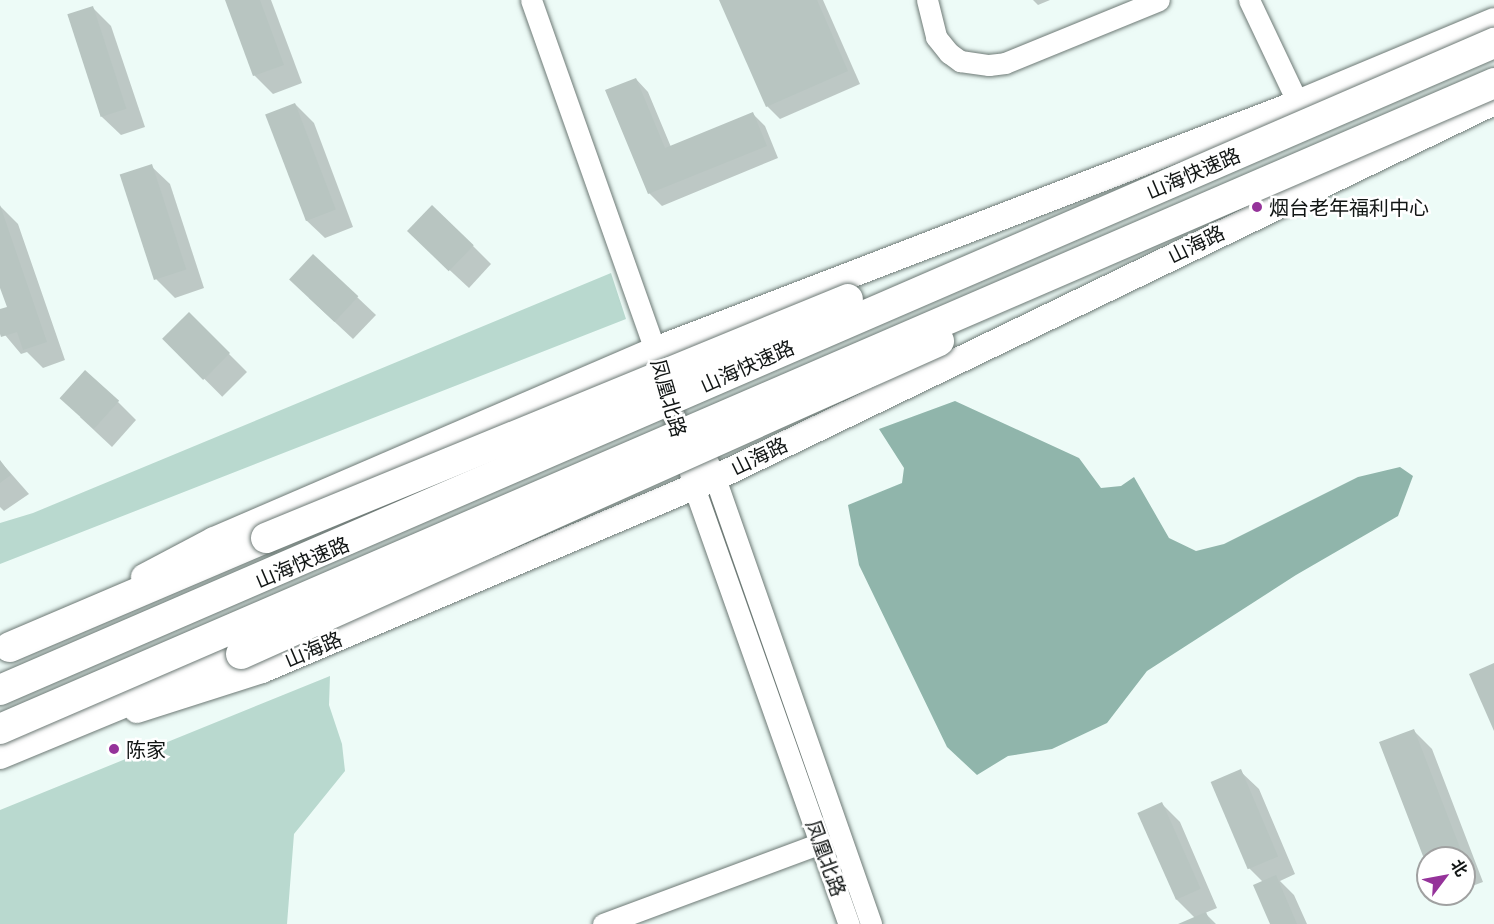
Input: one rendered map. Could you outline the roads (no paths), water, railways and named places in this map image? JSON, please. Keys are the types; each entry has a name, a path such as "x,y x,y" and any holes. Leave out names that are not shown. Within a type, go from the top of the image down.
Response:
{"highway":[{"name":"山海快速路","path":"0,690 1494,43"},
{"name":"山海快速路","path":"0,729 1494,83"},
{"path":"5,650 266,538 1006,234 1330,115"},
{"path":"0,754 241,654 912,356 1102,252"}],"main road":[{"path":"5,650 214,540 655,350 1298,103 1494,21"},
{"name":"山海路","path":"0,754 262,670 705,482 1494,102"}],"street":[{"path":"531,0 565,96"},
{"path":"541,0 565,96"},
{"path":"927,0 936,38 949,53 960,61 989,65 1005,63 1159,0"},
{"path":"1249,0 1298,103"},
{"name":"凤凰北路","path":"565,96 655,350 871,924"},
{"name":"凤凰北路","path":"705,482 820,843 849,924"},
{"path":"603,924 820,843"}],"place":[{"name":"烟台老年福利中心","path":"1257,207"},
{"name":"陈家","path":"114,749"}]}
